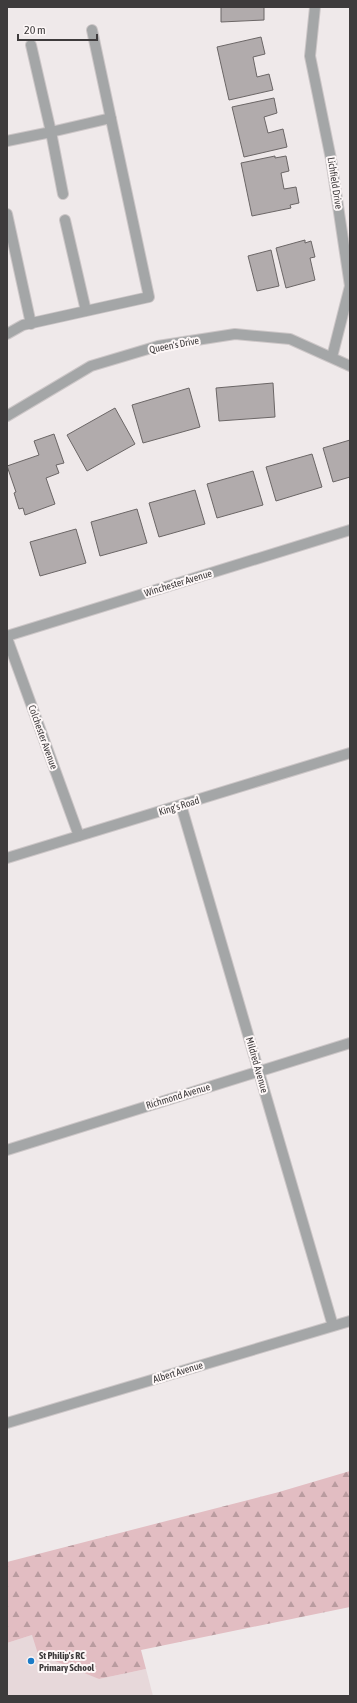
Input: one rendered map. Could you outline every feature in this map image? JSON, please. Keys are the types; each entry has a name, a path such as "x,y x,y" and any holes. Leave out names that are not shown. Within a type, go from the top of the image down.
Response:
{"street":[{"name":"Lichfield Drive","path":"315,7 310,56 331,159 350,286 332,357"},
{"path":"7,334 23,325 149,297 92,30"},
{"path":"31,45 51,132 63,194"},
{"path":"7,141 111,118"},
{"path":"7,214 31,324"},
{"path":"65,220 86,311"},
{"name":"Queen's Drive","path":"7,416 91,366 158,346 236,334 290,338 350,366"},
{"name":"Winchester Avenue","path":"7,637 350,530"},
{"name":"Colchester Avenue","path":"7,637 78,836"},
{"name":"King's Road","path":"7,858 350,753"},
{"name":"Mildred Avenue","path":"181,805 333,1326"},
{"name":"Richmond Avenue","path":"7,1150 350,1043"},
{"name":"Albert Avenue","path":"7,1423 350,1321"}],"shaded area":[{"name":"St Philip's RC Primary School","path":"32,1635 99,1679 146,1669 153,1696 7,1696 7,1643"}],"green space":[{"path":"350,1471 350,1607 141,1650 146,1669 99,1679 38,1654 32,1635 7,1643 7,1562 279,1492"}],"building":[{"path":"221,7 264,7 264,20 221,22"},
{"path":"261,37 265,54 253,57 257,77 269,74 273,90 229,100 217,47"},
{"path":"274,98 277,113 264,117 268,133 283,129 287,147 244,157 232,107"},
{"path":"275,156 275,158 286,156 289,171 281,173 284,189 296,187 299,203 290,205 291,208 252,216 241,163"},
{"path":"305,240 305,243 311,241 315,257 310,258 315,280 286,288 276,248"},
{"path":"271,250 279,286 257,291 248,256"},
{"path":"273,383 275,417 219,421 216,388"},
{"path":"189,388 200,427 143,443 132,405"},
{"path":"115,408 135,444 87,471 67,435"},
{"path":"54,434 64,463 56,465 59,473 46,478 55,504 25,515 23,508 19,509 14,493 16,492 7,466 39,455 34,441"},
{"path":"350,440 350,477 333,482 323,448"},
{"path":"312,454 322,487 276,501 266,467"},
{"path":"253,471 263,505 217,518 207,484"},
{"path":"195,490 205,524 159,537 149,503"},
{"path":"137,509 147,543 100,556 91,522"},
{"path":"76,529 86,563 40,576 30,542"}],"place":[{"name":"St Philip's RC Primary School","path":"31,1661"}]}
